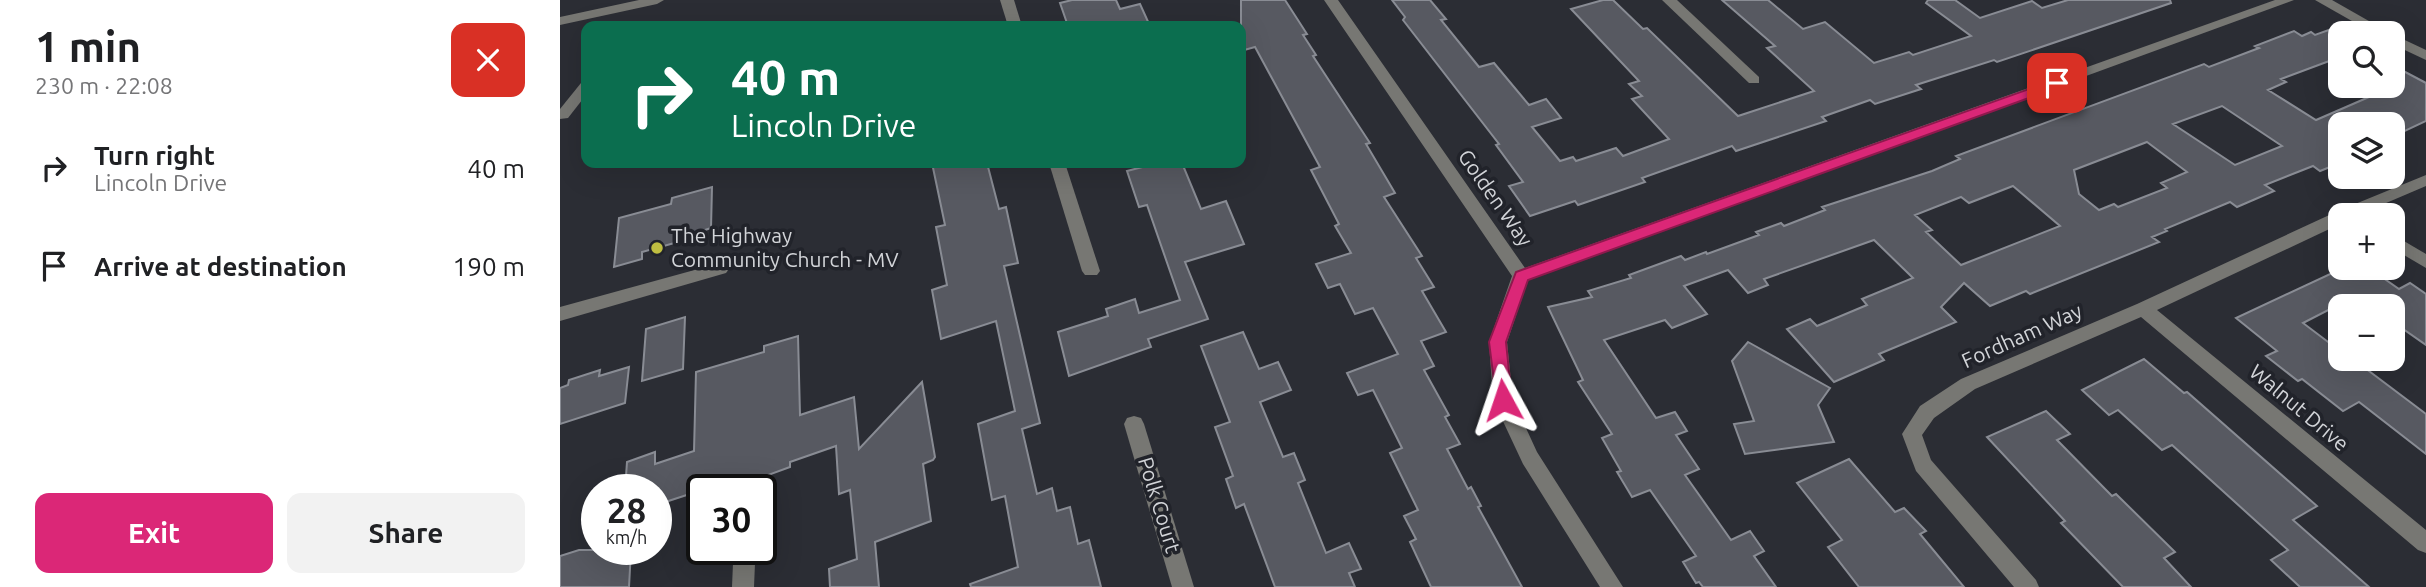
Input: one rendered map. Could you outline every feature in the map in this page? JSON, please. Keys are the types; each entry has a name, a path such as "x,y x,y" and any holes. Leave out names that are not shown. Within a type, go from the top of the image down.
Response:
{"street":[{"path":"560,21 600,19 657,0"},
{"path":"1007,0 1013,21"},
{"name":"Golden Way","path":"1331,0 1521,276 1497,342 1503,400 1530,458 1612,587"},
{"path":"1669,0 1754,80"},
{"path":"1521,276 2287,0"},
{"path":"2322,0 2361,21"},
{"path":"2405,45 2426,56"},
{"path":"564,114 581,92"},
{"path":"1059,168 1091,271"},
{"name":"Fordham Way","path":"2374,203 2426,180"},
{"name":"Fordham Way","path":"2028,587 1923,465 1912,434 1927,412 1968,384 2143,309 2328,224"},
{"path":"2405,248 2426,262"},
{"path":"560,314 720,269"},
{"name":"Walnut Drive","path":"2143,309 2426,543"},
{"name":"Polk Court","path":"1134,424 1184,587"},
{"path":"744,565 744,587"}],"building":[{"path":"1072,0 1116,0 1120,9 1140,4 1148,21 1066,21 1060,3"},
{"path":"1241,0 1285,0 1307,34 1303,35 1316,55 1313,56 1370,143 1366,144 1395,193 1384,197 1422,256 1416,258 1434,287 1422,291 1446,332 1421,341 1434,366 1424,370 1449,415 1445,417 1460,444 1447,449 1468,489 1471,487 1481,506 1478,507 1522,587 1431,587 1410,542 1416,539 1404,516 1418,510 1390,453 1402,448 1373,390 1358,395 1347,373 1398,354 1373,308 1355,314 1340,284 1328,288 1316,264 1351,253 1335,226 1339,224 1311,170 1320,167 1255,47 1246,50 1246,21 1241,21"},
{"path":"1392,0 1430,0 1446,19 1441,20 1479,67 1494,63 1529,105 1546,99 1561,118 1532,127 1560,161 1573,157 1576,161 1616,148 1623,156 1669,139 1632,99 1642,96 1629,84 1639,81 1571,9 1603,0 1613,0 1643,29 1647,28 1738,116 1814,91 1767,48 1775,46 1722,0 1768,0 1803,29 1825,22 1874,63 1909,52 1913,55 1971,36 1926,3 1928,0 1955,0 1980,18 2032,1 2042,8 2068,0 2170,0 2171,3 1997,62 1994,60 1916,85 1921,89 1875,104 1870,100 1822,117 1826,121 1736,151 1732,146 1642,178 1645,182 1578,205 1575,201 1530,216 1509,186 1523,182 1496,145 1499,144 1403,20 1405,17"},
{"path":"2328,30 2328,61 2281,79 2286,82 2268,90 2316,120 2328,115 2328,168 2320,171 2313,166 2265,185 2274,191 2237,207 2230,202 2165,229 2167,231 2152,237 2159,242 2030,294 2026,291 1990,306 1964,283 1941,307 1956,322 1879,354 1884,360 1834,382 1787,329 1810,319 1817,326 1867,305 1862,299 1913,278 1874,240 1764,279 1768,285 1748,293 1728,270 1684,286 1707,314 1672,328 1665,320 1604,340 1656,418 1675,412 1687,431 1676,435 1699,469 1685,475 1731,540 1750,531 1764,551 1754,556 1776,587 1703,587 1699,582 1696,583 1683,562 1696,556 1650,490 1632,497 1617,472 1621,471 1602,438 1612,434 1578,382 1583,380 1548,307 1592,297 1588,291 1631,278 1629,275 1681,256 1685,260 1706,252 1707,254 1759,235 1756,232 1781,223 1784,226 1825,210 1822,207 1932,171 1960,159 1956,156 2204,64 2209,67 2294,31 2302,36 2311,32 2315,35","holes":["2222,106 2282,146 2235,165 2173,124","2147,142 2187,172 2161,183 2167,188 2118,207 2114,204 2099,210 2079,194 2074,170","2013,186 2060,226 1961,265 1926,232 1932,230 1915,215 1961,197 1969,203"]},
{"path":"2405,72 2426,83 2426,121 2405,131 2405,112 2334,112 2367,98 2405,98"},
{"path":"933,168 988,168 999,209 1006,207 1018,263 1004,266 1040,423 1022,429 1037,494 1052,488 1057,511 1070,507 1078,544 1089,540 1101,587 971,587 970,584 1018,567 1005,496 992,500 978,424 1015,411 996,321 941,339 932,290 947,285 936,227 945,225"},
{"path":"1139,168 1184,168 1201,209 1226,201 1244,244 1185,262 1208,319 1148,339 1151,347 1069,376 1058,332 1108,316 1106,309 1135,299 1139,313 1180,300 1147,205 1139,207 1127,171"},
{"path":"712,187 711,228 696,233 696,237 642,252 642,259 614,267 619,218 671,204 672,198"},
{"path":"2328,275 2328,280 2386,280 2399,289 2410,283 2426,294 2426,345 2405,330 2405,294 2328,294 2328,310 2303,323 2328,342 2328,371 2369,371 2426,414 2426,454 2359,402 2343,411 2302,379 2298,381 2266,356 2277,351 2236,318"},
{"path":"685,317 683,369 642,381 646,329"},
{"path":"1243,332 1259,369 1278,362 1291,390 1260,402 1283,457 1294,453 1305,480 1298,483 1326,553 1349,543 1361,569 1349,573 1355,587 1275,587 1244,504 1236,508 1226,479 1233,476 1215,427 1230,422 1201,346"},
{"path":"798,336 800,415 854,397 859,449 922,382 935,457 923,464 931,521 875,542 879,587 830,587 829,569 857,559 850,490 839,494 836,446 790,462 790,467 771,474 686,474 686,495 672,500 672,474 626,474 627,462 655,452 655,464 694,451 696,372 764,352 764,346"},
{"path":"1748,342 1830,388 1818,405 1834,442 1745,454 1734,424 1754,421 1732,361"},
{"path":"2144,359 2184,393 2187,392 2317,506 2293,520 2369,587 2300,587 2271,560 2288,550 2172,445 2162,450 2118,410 2109,415 2082,390"},
{"path":"629,367 625,403 560,424 560,388 568,385 569,380 600,370 599,376"},
{"path":"2046,411 2070,434 2057,440 2112,496 2116,494 2175,552 2164,558 2191,587 2123,587 2061,523 2065,521 1987,437"},
{"path":"1849,459 1895,512 1904,508 1926,531 1920,534 1964,587 1859,587 1828,547 1842,540 1797,483"},
{"path":"581,550 581,565 630,565 629,587 560,587 560,556"}],"place":[{"name":"The Highway Community Church - MV","path":"657,248"}],"route":[{"path":"1503,400 1497,342 1521,276 2057,83"}]}
